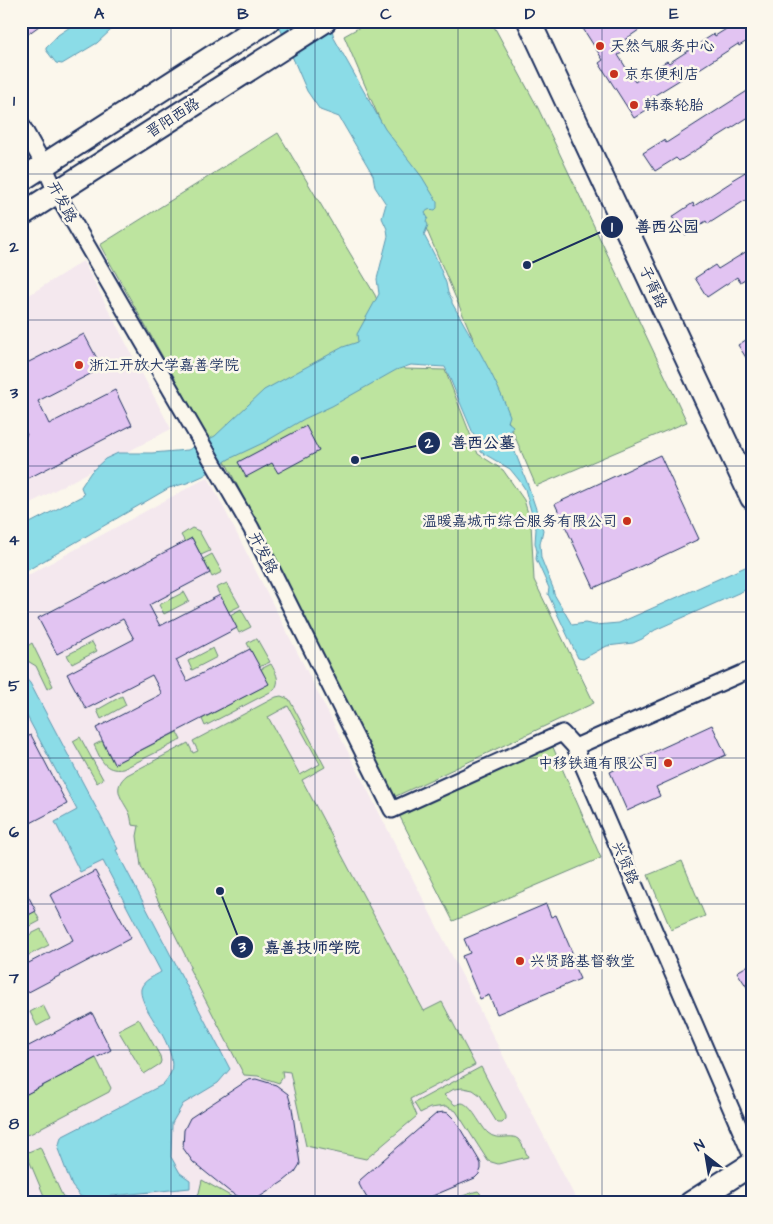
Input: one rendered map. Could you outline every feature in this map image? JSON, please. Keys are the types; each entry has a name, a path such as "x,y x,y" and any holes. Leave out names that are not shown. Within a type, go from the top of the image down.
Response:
{"main road":[{"name":"晋阳西路","path":"21,214 326,21"},
{"name":"子胥路","path":"529,21 752,498"},
{"name":"晋阳西路","path":"21,180 266,22"},
{"path":"690,1203 752,1164"}],"street":[{"name":"开发路","path":"21,124 44,165 56,192 251,528 392,810 562,733 575,747"},
{"path":"575,747 752,669"},
{"name":"兴贤路","path":"575,747 752,1157"}],"shaded area":[{"name":"浙江开放大学嘉善学院","path":"83,261 171,429 21,508 21,300"},
{"path":"208,477 578,1203 21,1203 21,579"}],"green space":[{"path":"371,21 491,21 538,108 687,422 536,486 344,36"},
{"path":"278,133 375,295 405,369 445,370 478,454 503,470 524,500 531,523 534,580 594,703 394,797 227,465 206,434 100,245"},
{"path":"192,528 199,531 210,551 201,555 192,538 185,542 181,535"},
{"path":"212,554 222,572 212,577 203,559"},
{"path":"227,583 240,606 228,612 216,588"},
{"path":"184,592 189,601 164,614 159,605"},
{"path":"241,609 251,627 239,633 230,615"},
{"path":"257,639 270,662 259,667 247,643"},
{"path":"92,642 97,651 72,664 67,655"},
{"path":"32,643 53,686 47,689 36,666 21,657 23,650"},
{"path":"213,648 217,657 192,670 188,661"},
{"path":"271,664 277,680 274,690 205,726 202,719 268,684 261,669"},
{"path":"122,696 126,705 101,719 97,710"},
{"path":"281,696 289,699 325,767 302,780 424,1011 442,1002 475,1065 410,1099 417,1116 366,1159 306,1146 290,1072 282,1071 283,1077 279,1083 258,1076 244,1075 189,968 191,967 141,866 137,836 139,826 132,825 130,814 119,794 120,784 127,775 188,743 193,753 198,751 193,741","holes":["288,706 320,764 300,775 268,717"]},
{"path":"177,732 181,740 123,769 107,766 101,760 94,745 102,741 114,764"},
{"path":"80,737 103,779 97,783 73,741"},
{"path":"552,745 601,858 453,921 398,813"},
{"path":"682,861 705,916 671,930 648,875"},
{"path":"35,911 40,921 21,931 21,919"},
{"path":"41,929 49,945 21,959 21,939"},
{"path":"43,1005 50,1019 37,1026 30,1012"},
{"path":"139,1019 161,1061 160,1064 144,1074 118,1030"},
{"path":"96,1058 111,1088 109,1092 32,1133 21,1134 21,1097"},
{"path":"481,1067 506,1116 502,1123 496,1121 480,1095 473,1090 454,1089 444,1095 455,1105 462,1103 469,1107 485,1130 492,1136 515,1137 518,1139 528,1157 498,1164 488,1161 456,1111 446,1106 430,1108 420,1113 414,1103"},
{"path":"40,1147 62,1195 69,1203 47,1203 26,1153"},
{"path":"202,1180 234,1198 233,1203 151,1203 195,1198 199,1193"},
{"path":"478,1191 482,1199 478,1203 443,1203 474,1192"}],"water":[{"path":"79,21 123,21 97,43 62,64 56,63 46,48 58,35"},
{"path":"277,21 330,21 334,38 385,129 422,177 437,202 435,210 429,210 425,213 428,218 426,221 428,225 424,235 436,258 452,303 491,372 510,416 508,422 513,426 509,433 515,444 513,447 543,530 540,544 541,558 554,594 572,625 619,623 752,564 752,587 655,630 633,643 607,646 583,659 578,658 548,594 549,588 536,559 536,529 525,489 510,469 481,452 445,367 411,365 396,370 265,442 229,459 203,476 169,488 21,574 21,523 28,524 84,495 81,487 91,472 105,459 118,453 188,450 215,436 264,390 343,347 358,342 357,334 379,294 377,279 388,236 382,218 386,204 375,187 373,175 339,117 320,110 307,91"},
{"path":"21,673 30,683 118,849 116,850 230,1069 218,1083 183,1104 172,1123 171,1157 180,1173 190,1180 190,1188 92,1198 81,1197 72,1186 58,1149 61,1137 162,1085 171,1072 172,1064 169,1048 146,1006 141,992 144,983 161,972 103,861 80,872 55,822 77,810 21,705"}],"building":[{"path":"21,21 46,21 21,39"},
{"path":"590,21 652,21 617,45 622,53 618,55 635,82 667,61 669,63 714,34 715,36 739,21 752,21 752,38 739,46 738,44 647,100 651,107 634,118 599,63 603,60 582,27"},
{"path":"752,88 752,115 679,161 676,158 655,171 643,153 664,140 666,143"},
{"path":"752,168 752,196 708,224 706,221 685,235 672,217 693,203 694,206"},
{"path":"752,248 752,275 740,282 737,277 707,297 695,278 715,265 718,269"},
{"path":"84,334 102,368 38,401 49,424 115,390 132,425 21,482 21,438 27,435 21,423 21,366"},
{"path":"752,336 752,367 738,345"},
{"path":"306,426 319,451 278,473 272,463 246,477 238,462"},
{"name":"温暖嘉城市综合服务有限公司","path":"660,455 699,539 594,588 555,504"},
{"path":"192,538 210,573 149,605 160,626 220,595 237,628 176,660 187,681 250,649 269,684 114,764 96,728 162,694 152,675 86,709 67,674 134,639 123,619 57,654 38,618"},
{"name":"中移铁通有限公司","path":"712,725 726,755 656,787 660,796 627,811 610,772"},
{"path":"31,735 67,804 21,828 21,740"},
{"path":"95,871 131,938 21,996 21,967 73,940 50,895"},
{"path":"21,882 36,911 21,919"},
{"name":"兴贤路基督教堂","path":"546,904 551,917 556,915 578,966 575,968 580,979 497,1014 489,995 480,999 462,956 470,953 464,939"},
{"path":"752,963 752,995 737,972"},
{"path":"92,1013 111,1050 21,1097 21,1050"},
{"path":"256,1079 276,1085 288,1094 292,1108 300,1164 295,1172 284,1181 258,1198 245,1200 230,1192 193,1162 183,1148 184,1130 190,1118 248,1080"},
{"path":"437,1113 448,1113 455,1120 479,1160 481,1169 479,1174 475,1178 416,1203 370,1203 359,1184 360,1180"}],"place":[{"name":"天然气服务中心","path":"600,46"},
{"name":"京东便利店","path":"614,74"},
{"name":"韩泰轮胎","path":"634,105"},
{"name":"善西公园","path":"527,265"},
{"name":"浙江开放大学嘉善学院","path":"79,365"},
{"name":"善西公墓","path":"355,460"},
{"name":"温暖嘉城市综合服务有限公司","path":"627,521"},
{"name":"中移铁通有限公司","path":"668,763"},
{"name":"嘉善技师学院","path":"220,891"},
{"name":"兴贤路基督教堂","path":"520,961"}]}
